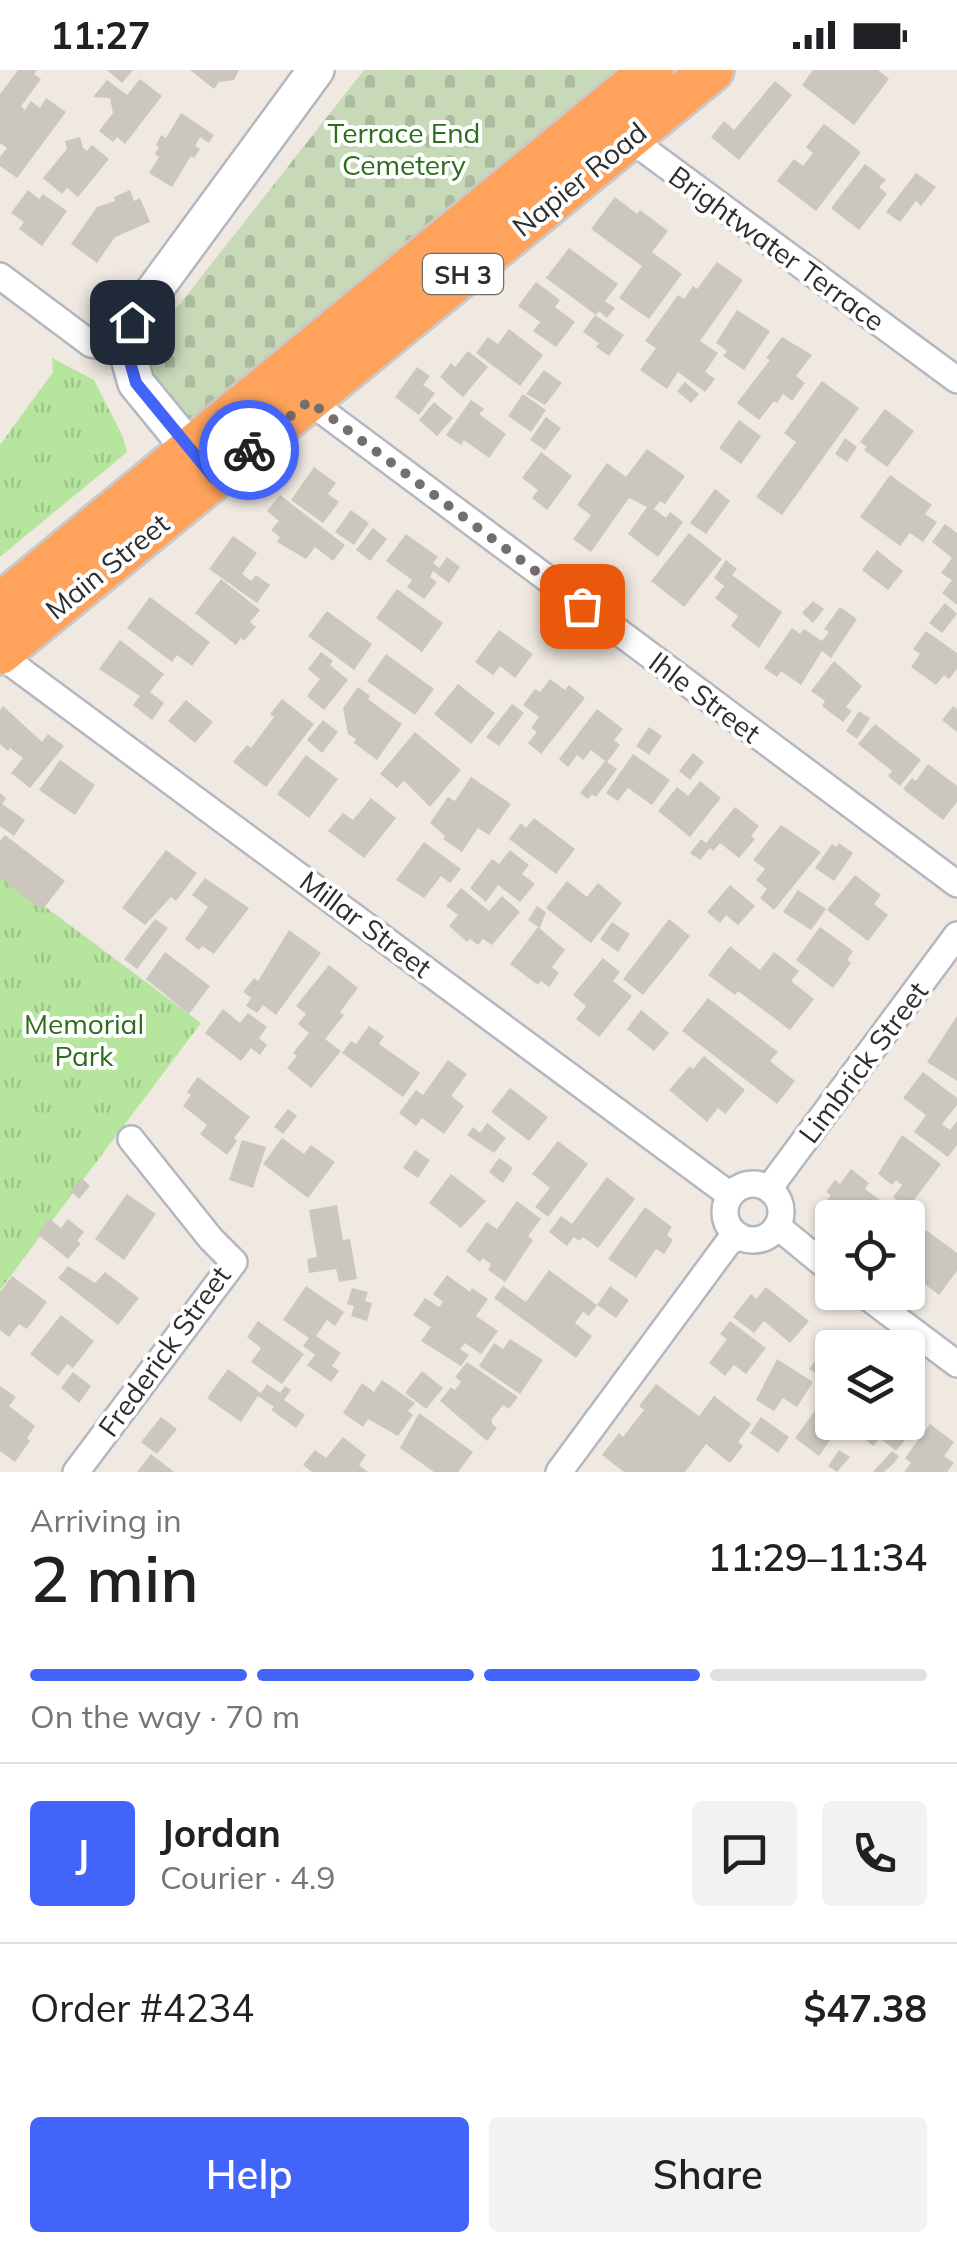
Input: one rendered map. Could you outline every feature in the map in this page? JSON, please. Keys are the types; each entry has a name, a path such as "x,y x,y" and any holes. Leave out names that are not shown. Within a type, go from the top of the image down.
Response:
{"highway":[{"name":"Napier Road","path":"202,464 309,401 615,124 652,70"},
{"name":"Napier Road","path":"202,464 615,124 712,70"},
{"name":"Main Street","path":"0,605 202,464"},
{"name":"Main Street","path":"0,654 202,464"}],"main road":[{"path":"202,464 136,383 127,351 132,322 316,70"}],"street":[{"name":"Brightwater Terrace","path":"615,124 957,380"},
{"path":"0,276 91,344 127,351"},
{"name":"Ihle Street","path":"309,401 957,884"},
{"name":"Millar Street","path":"0,654 730,1196"},
{"name":"Limbrick Street","path":"772,1190 776,1179 957,935"},
{"name":"Frederick Street","path":"76,1472 234,1262 131,1139"},
{"path":"754,1184 772,1190 780,1207 772,1233 756,1240 739,1236 727,1222 726,1204 730,1196 736,1189 754,1184"},
{"path":"777,1226 815,1257"},
{"path":"559,1472 728,1243 739,1236"},
{"path":"886,1310 957,1364"}],"green space":[{"name":"Terrace End Cemetery","path":"364,70 618,70 188,431 142,352"},
{"path":"52,358 94,380 127,452 0,557 0,445 53,372"},
{"name":"Memorial Park","path":"0,873 201,1023 0,1290"}],"building":[{"path":"18,70 37,70 34,74 41,79 21,106 25,110 31,101 40,108 46,98 66,112 17,178 0,166 0,157 7,148 0,143 0,94"},
{"path":"107,70 133,70 122,83"},
{"path":"190,70 239,70 234,80 219,82 214,89"},
{"path":"813,70 878,70 889,79 854,125 802,85"},
{"path":"140,79 162,96 125,144 117,137 113,142 99,131 113,113 110,98 93,97 107,80 127,95"},
{"path":"775,81 792,95 739,160 711,137 724,121 734,130"},
{"path":"181,113 214,135 209,143 200,137 195,146 200,149 194,158 191,156 172,187 149,173 159,157 155,154 161,135 166,138"},
{"path":"824,124 861,152 816,211 777,181 794,159 803,166 813,153 806,147"},
{"path":"80,137 83,148 87,151 92,145 109,159 78,197 67,188 62,194 43,178 67,149 65,141"},
{"path":"865,164 886,180 879,187 887,194 859,230 831,208"},
{"path":"916,173 936,187 921,206 916,201 900,222 886,212"},
{"path":"28,190 39,199 43,194 67,211 42,246 19,229 24,222 11,213"},
{"path":"130,190 134,201 140,198 150,222 115,237 97,263 71,244 97,207"},
{"path":"615,197 668,231 652,252 682,274 649,319 619,298 642,266 591,229"},
{"path":"569,248 618,284 605,301 615,308 607,318 599,311 596,315 546,278"},
{"path":"717,262 743,280 700,341 718,353 705,372 715,379 705,392 678,372 667,389 640,370 656,348 645,341 678,295 684,299 693,286 697,289"},
{"path":"536,282 560,300 555,307 575,322 556,347 533,331 540,322 518,306"},
{"path":"737,310 770,331 744,370 723,356 727,351 716,343"},
{"path":"595,315 624,335 609,356 583,332"},
{"path":"509,329 543,355 520,386 476,353 488,337 498,344"},
{"path":"782,337 812,355 796,376 805,383 792,401 783,394 759,420 737,403 770,360 766,358"},
{"path":"468,351 488,367 463,397 440,377"},
{"path":"417,367 430,376 423,385 435,393 419,415 395,397"},
{"path":"544,370 562,383 545,405 526,394"},
{"path":"822,381 859,408 782,515 756,497 796,442 784,433"},
{"path":"685,382 699,394 691,403 677,391"},
{"path":"523,394 546,410 531,432 508,416"},
{"path":"471,400 484,409 479,414 506,434 489,458 464,440 461,445 446,435"},
{"path":"434,402 453,418 437,436 419,420"},
{"path":"885,409 914,431 887,467 864,450 867,447 860,442"},
{"path":"546,417 561,428 545,450 530,440"},
{"path":"739,420 761,436 741,464 719,448"},
{"path":"845,438 857,447 847,462 835,454"},
{"path":"647,449 685,476 665,504 660,501 654,509 666,518 670,512 683,522 658,557 628,534 647,507 629,498 591,552 573,539 591,515 577,505 607,463 626,477"},
{"path":"541,452 572,476 547,510 532,498 538,490 522,478"},
{"path":"314,467 336,483 328,494 339,502 323,523 291,500"},
{"path":"890,475 932,505 925,514 937,522 923,542 910,533 900,546 860,517"},
{"path":"715,489 730,501 706,534 690,523"},
{"path":"280,495 345,545 333,561 315,547 306,559 277,542 280,537 271,530 279,521 267,511"},
{"path":"351,510 369,523 354,545 335,532"},
{"path":"945,524 957,533 957,605 942,593 952,580 941,573 952,558 932,542"},
{"path":"373,528 387,539 370,561 356,550"},
{"path":"689,533 722,559 684,607 651,581"},
{"path":"406,534 438,557 433,563 439,568 447,557 460,567 449,583 433,571 430,577 437,582 424,599 407,587 412,580 386,561"},
{"path":"233,536 257,553 242,574 251,581 256,575 270,585 257,603 209,569"},
{"path":"877,550 903,571 888,590 862,570"},
{"path":"726,560 737,569 732,575 782,612 759,648 731,626 738,616 715,598 724,586 714,578"},
{"path":"221,579 260,610 250,622 256,627 236,645 195,613"},
{"path":"397,589 443,623 422,652 376,618"},
{"path":"150,597 210,642 192,666 177,655 172,662 127,628"},
{"path":"813,601 824,609 813,623 802,613"},
{"path":"945,603 957,614 942,633 929,623"},
{"path":"840,607 857,619 831,658 822,651 801,685 781,671 777,677 764,668 792,628 800,634 804,629 822,641 829,632 824,629"},
{"path":"327,611 372,644 354,670 308,636"},
{"path":"499,630 533,654 515,678 500,666 493,675 475,662"},
{"path":"926,631 957,653 957,669 949,679 944,675 936,685 911,667 920,654 913,649"},
{"path":"120,640 164,674 150,692 164,703 152,720 133,705 140,696 99,669"},
{"path":"321,652 348,680 324,710 307,696 320,679 308,669"},
{"path":"386,654 434,689 415,715 367,681"},
{"path":"834,661 862,686 846,707 852,711 843,722 822,706 825,701 811,691"},
{"path":"550,679 565,690 569,685 585,698 541,754 528,743 537,732 531,728 539,717 523,705 535,689 540,692"},
{"path":"458,684 495,713 471,744 434,714"},
{"path":"358,687 402,724 377,760 348,734 343,708"},
{"path":"282,699 314,724 266,787 233,762 247,745 251,748"},
{"path":"186,700 213,722 195,743 168,721"},
{"path":"512,704 524,713 499,746 486,737"},
{"path":"3,706 42,742 48,734 64,746 30,788 11,773 23,758 0,744"},
{"path":"953,706 957,709 957,732 942,720"},
{"path":"597,709 623,729 614,740 620,745 607,762 617,769 596,797 592,794 588,799 580,793 605,761 591,750 583,760 577,755 568,767 559,759"},
{"path":"859,711 870,718 857,739 846,731"},
{"path":"323,720 338,732 322,753 307,740"},
{"path":"875,724 921,760 900,786 888,776 892,771 858,744"},
{"path":"649,727 662,736 649,755 636,746"},
{"path":"415,732 461,770 430,807 404,781 397,788 380,774"},
{"path":"693,753 704,762 690,780 679,771"},
{"path":"633,754 670,780 652,805 628,788 618,801 606,793"},
{"path":"306,755 338,779 309,818 277,794"},
{"path":"60,760 95,785 75,815 39,790"},
{"path":"928,764 957,786 957,802 943,820 903,789 912,778 916,781"},
{"path":"471,777 511,804 489,835 478,828 462,852 443,839 445,836 430,823 448,797 455,801"},
{"path":"700,781 721,798 690,837 658,811 677,787 688,796"},
{"path":"0,793 6,798 2,804 25,820 14,836 0,826"},
{"path":"371,798 396,818 364,858 328,831 343,813 353,820"},
{"path":"735,807 759,826 751,836 755,839 739,858 720,843 700,860 690,853 701,839 706,843"},
{"path":"534,818 575,849 556,874 509,839 521,823 526,828"},
{"path":"781,825 821,852 774,910 760,898 767,889 756,880 765,869 753,860"},
{"path":"5,835 65,881 42,910 0,878 0,841"},
{"path":"424,842 461,869 450,883 441,876 424,898 396,880"},
{"path":"839,843 853,853 834,881 815,868 832,844 836,847"},
{"path":"166,850 197,873 176,901 171,897 145,925 122,908"},
{"path":"510,850 529,865 522,874 535,884 520,902 498,885 486,902 470,888 492,859 499,864"},
{"path":"855,875 881,895 874,904 888,915 868,941 827,910"},
{"path":"205,878 249,908 214,954 202,946 199,950 185,939 208,907 192,895"},
{"path":"567,881 587,897 598,883 622,903 591,943 546,908"},
{"path":"730,885 755,906 738,925 726,915 720,923 707,912"},
{"path":"461,888 489,911 502,896 520,912 492,945 483,939 478,945 470,939 467,942 449,926 458,915 446,906"},
{"path":"798,890 826,909 811,930 783,912"},
{"path":"537,906 546,912 540,928 528,920"},
{"path":"155,919 168,928 137,969 124,959"},
{"path":"669,919 690,936 643,995 623,979"},
{"path":"612,922 630,934 618,952 600,939"},
{"path":"538,927 565,950 552,967 559,973 549,987 541,981 538,985 510,964"},
{"path":"820,927 853,951 847,960 851,963 833,988 796,960"},
{"path":"289,930 321,953 276,1015 263,1005 257,1013 246,1006 251,998 243,992 254,978 258,981"},
{"path":"730,946 760,970 774,952 799,971 791,981 814,999 790,1030 738,991 735,995 708,975"},
{"path":"165,952 210,986 189,1014 146,979"},
{"path":"603,958 620,972 613,981 632,996 599,1037 576,1019 586,1006 573,995"},
{"path":"329,965 358,988 325,1039 341,1051 311,1088 287,1068 309,1033 298,1024 306,1014 296,1006"},
{"path":"708,998 778,1052 770,1061 795,1081 777,1104 682,1031"},
{"path":"223,1009 240,1023 248,1013 267,1027 259,1038 267,1045 260,1055 251,1048 241,1061 205,1033"},
{"path":"641,1010 669,1033 654,1051 627,1029"},
{"path":"957,1016 957,1081 927,1062"},
{"path":"369,1026 384,1036 379,1044 420,1073 403,1097 342,1053 351,1041 356,1044"},
{"path":"704,1056 745,1090 725,1114 718,1108 707,1122 669,1090"},
{"path":"448,1060 467,1074 451,1096 464,1106 444,1134 422,1118 416,1126 399,1113 416,1090 423,1095"},
{"path":"923,1072 957,1098 957,1105 942,1124 950,1130 957,1121 957,1145 948,1157 914,1132 926,1115 903,1098"},
{"path":"198,1077 250,1117 227,1155 200,1134 207,1125 183,1106"},
{"path":"510,1088 548,1117 529,1141 491,1112"},
{"path":"288,1109 297,1116 283,1134 274,1127"},
{"path":"487,1123 506,1138 494,1153 467,1135 473,1127 480,1133"},
{"path":"902,1135 941,1164 914,1200 895,1200 893,1197 902,1185 896,1180 892,1185 878,1174"},
{"path":"282,1138 304,1154 311,1145 335,1162 308,1198 263,1164"},
{"path":"242,1140 266,1147 253,1188 229,1180"},
{"path":"558,1141 588,1164 548,1217 535,1207 550,1188 532,1174"},
{"path":"415,1150 430,1160 418,1178 403,1168"},
{"path":"499,1158 513,1168 503,1183 489,1172"},
{"path":"851,1169 869,1183 865,1189 880,1200 827,1200 831,1195 826,1192 835,1180 840,1184"},
{"path":"451,1174 486,1201 461,1228 429,1203"},
{"path":"607,1177 635,1199 598,1248 583,1237 579,1241 574,1237 567,1246 549,1232 561,1216 572,1224"},
{"path":"81,1178 90,1186 79,1199 70,1191"},
{"path":"127,1194 156,1214 124,1260 95,1239"},
{"path":"517,1201 541,1219 528,1236 533,1240 505,1282 488,1270 491,1264 483,1258 480,1262 466,1251 487,1222 497,1229"},
{"path":"337,1205 343,1240 350,1239 357,1279 339,1282 336,1269 309,1273 307,1259 317,1257 309,1210"},
{"path":"645,1207 672,1227 667,1235 673,1240 664,1254 656,1249 636,1278 608,1259"},
{"path":"49,1219 61,1228 68,1219 84,1232 77,1241 81,1243 68,1259 37,1234"},
{"path":"925,1231 957,1253 957,1271 939,1295 925,1284"},
{"path":"68,1266 95,1283 105,1272 139,1298 118,1325 58,1278"},
{"path":"549,1270 597,1305 589,1316 583,1312 575,1323 592,1336 576,1358 494,1298 503,1286 526,1302"},
{"path":"447,1275 470,1292 472,1288 488,1299 476,1316 498,1331 481,1354 465,1343 460,1349 469,1355 461,1366 421,1341 431,1327 413,1315 425,1298 439,1307 443,1302 433,1294"},
{"path":"12,1276 47,1302 27,1329 19,1324 9,1337 0,1330 0,1292"},
{"path":"306,1286 344,1312 335,1326 327,1320 316,1336 341,1353 332,1366 339,1371 331,1382 307,1365 315,1355 303,1346 309,1338 283,1320"},
{"path":"610,1286 629,1300 616,1318 597,1305"},
{"path":"766,1287 809,1321 790,1343 764,1321 754,1333 733,1317 751,1294 756,1299"},
{"path":"352,1288 368,1292 365,1301 372,1303 367,1321 351,1316 354,1306 347,1304"},
{"path":"61,1315 94,1341 73,1368 67,1364 58,1376 30,1354"},
{"path":"258,1321 304,1354 282,1384 251,1362 261,1348 247,1337"},
{"path":"730,1321 766,1348 746,1374 734,1365 725,1376 709,1363 727,1339 720,1334"},
{"path":"510,1339 543,1360 520,1394 479,1366 494,1343 503,1349"},
{"path":"777,1359 813,1382 797,1407 783,1398 774,1411 756,1400"},
{"path":"467,1362 518,1397 509,1409 503,1405 492,1419 497,1428 487,1441 440,1401 451,1387 455,1390 461,1382 455,1377"},
{"path":"228,1369 261,1393 267,1384 280,1393 285,1386 291,1390 284,1400 305,1415 296,1428 258,1396 241,1422 207,1398"},
{"path":"422,1371 443,1388 426,1409 405,1393"},
{"path":"73,1372 91,1386 79,1403 61,1388"},
{"path":"382,1380 415,1403 408,1411 413,1415 398,1436 368,1419 363,1427 343,1413 362,1383 374,1392"},
{"path":"656,1384 699,1416 714,1396 751,1424 738,1442 743,1446 730,1463 706,1444 685,1472 624,1472 602,1455 619,1433 623,1437 644,1410 639,1406"},
{"path":"0,1386 16,1397 9,1406 35,1426 15,1462 0,1451"},
{"path":"815,1411 815,1440 830,1440 819,1456 795,1438"},
{"path":"419,1413 473,1452 458,1472 434,1472 400,1448"},
{"path":"161,1417 177,1429 157,1454 141,1442"},
{"path":"761,1417 789,1437 778,1453 750,1433"},
{"path":"930,1424 954,1442 944,1456 954,1463 947,1472 904,1472 911,1463 905,1458 918,1440 925,1440"},
{"path":"343,1437 366,1455 359,1465 368,1472 312,1472 303,1465 315,1450 326,1458"},
{"path":"882,1440 905,1440 896,1451"},
{"path":"839,1450 850,1457 837,1472 828,1466"},
{"path":"892,1451 899,1456 894,1463 884,1472 873,1472"},
{"path":"151,1454 174,1472 137,1472"}],"way so far":[{"path":"249,450 309,401 582,606"}],"route":[{"path":"132,322 127,351 136,383 214,478 249,450"}]}
